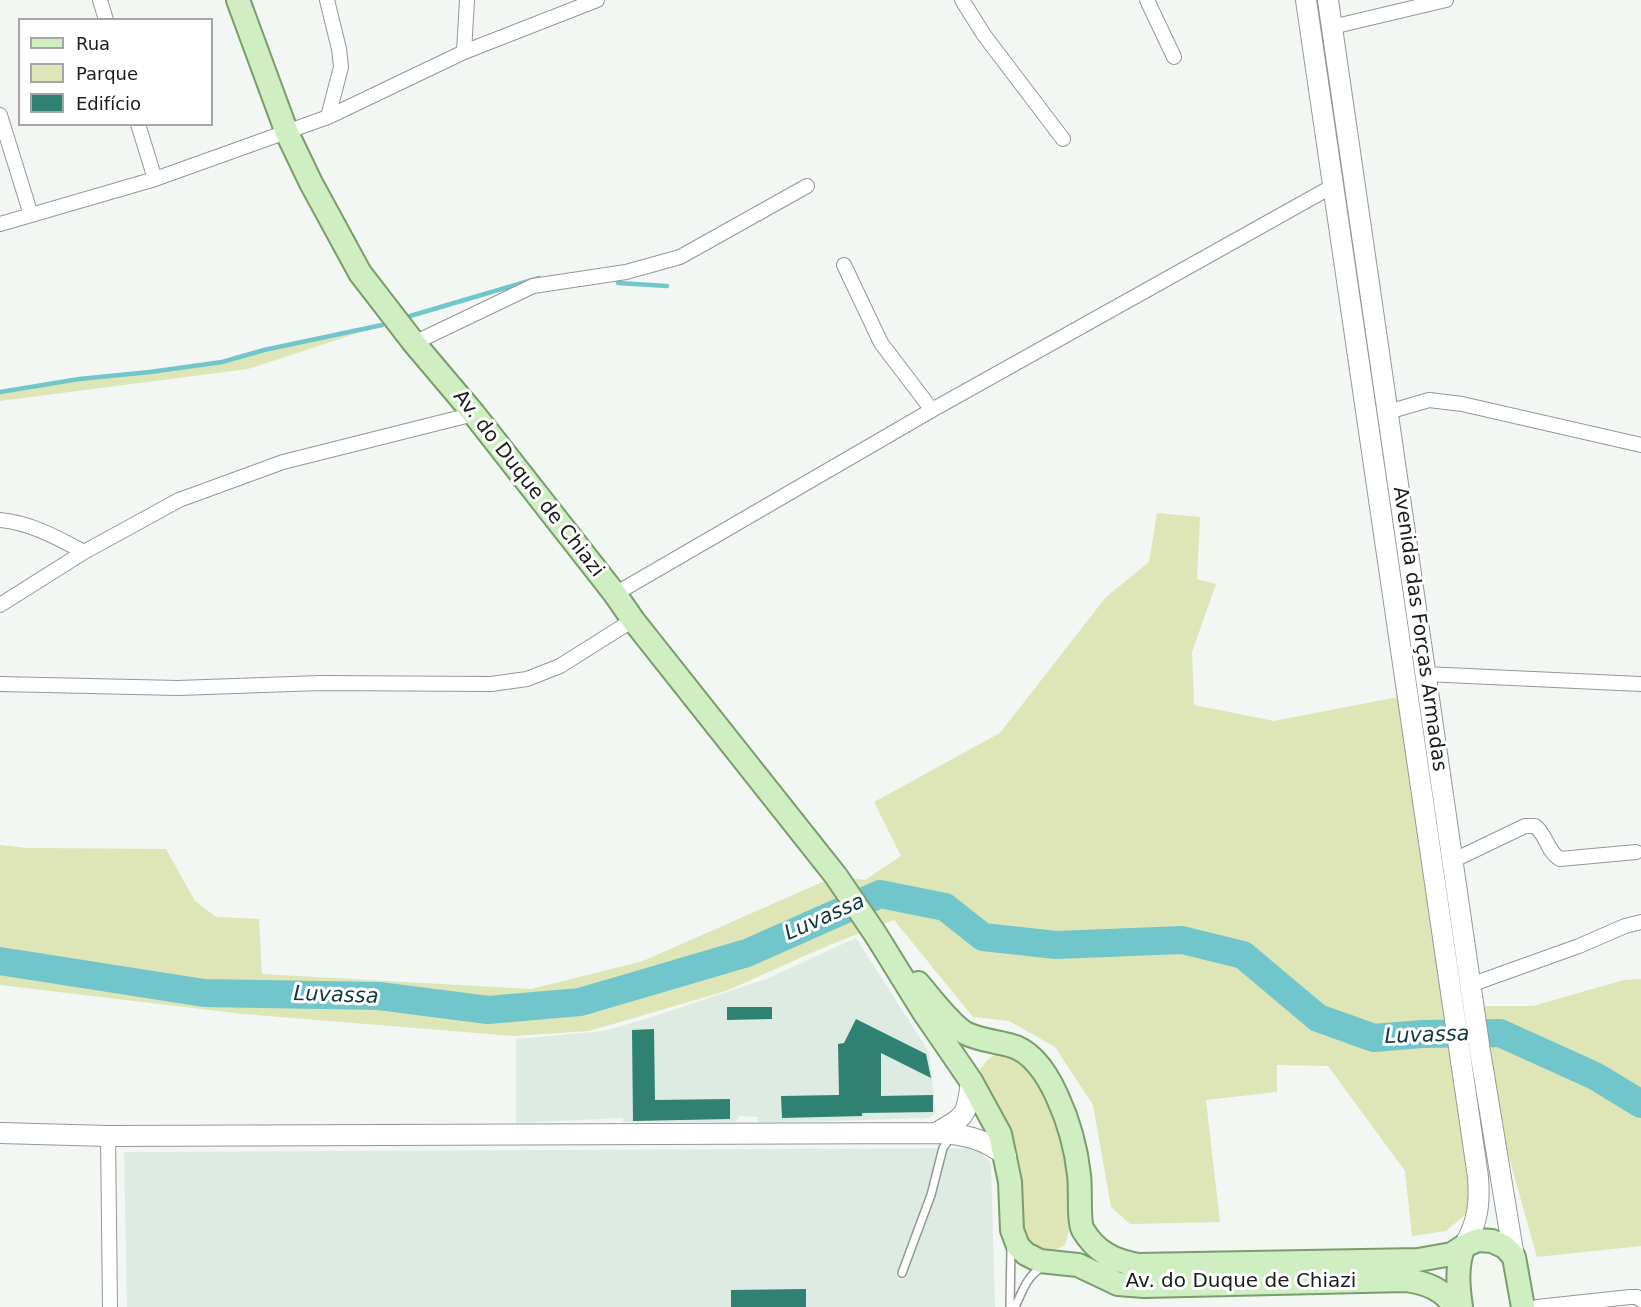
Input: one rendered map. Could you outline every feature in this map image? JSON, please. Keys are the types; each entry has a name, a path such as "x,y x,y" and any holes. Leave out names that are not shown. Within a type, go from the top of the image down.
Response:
{"main road":[{"name":"Av. do Duque de Chiazi","path":"238,0 287,133 311,183 360,273 414,343 474,414 633,620 836,876 971,1081 1000,1134 1010,1182 1012,1230 1018,1246 1026,1254 1040,1261 1078,1265 1118,1284 1144,1286 1406,1280 1434,1287 1454,1307"},
{"name":"Avenida das Forças Armadas","path":"1306,0 1478,1177 1480,1202 1475,1224 1459,1260 1458,1279 1461,1307"},
{"name":"Avenida das Forças Armadas","path":"1328,0 1470,985 1523,1307"},
{"name":"Av. do Duque de Chiazi","path":"876,934 963,1031 980,1039 1012,1045 1027,1053 1039,1066 1056,1093 1068,1120 1075,1146 1080,1178 1082,1228 1106,1256 1119,1262 1138,1265 1418,1260 1452,1254 1464,1246"},
{"path":"945,1133 961,1118 969,1099 974,1065 981,1053 995,1046 1012,1045"},
{"path":"0,1133 108,1136 945,1133 974,1137 992,1145 1006,1156"},
{"path":"1054,1262 1069,1253 1078,1243 1082,1228"},
{"path":"1464,1246 1478,1240 1492,1241 1505,1247 1514,1257"}],"street":[{"path":"100,0 105,18"},
{"path":"327,0 339,49 340,67 328,117"},
{"path":"464,52 467,0"},
{"path":"0,224 155,180 287,133 328,117 464,52 597,0"},
{"path":"962,0 984,35 1063,139"},
{"path":"1147,0 1174,57"},
{"path":"1332,27 1446,0"},
{"path":"0,115 31,215"},
{"path":"139,126 155,180"},
{"path":"414,343 533,286 626,272 680,257 807,186"},
{"path":"615,594 932,410 1333,186"},
{"path":"844,266 881,343 932,410"},
{"path":"1388,412 1429,400 1462,404 1641,445"},
{"path":"0,605 84,552 179,500 283,462 474,414"},
{"path":"0,520 17,522 41,530 84,552"},
{"path":"0,684 178,688 320,683 490,684 527,679 560,666 633,620"},
{"path":"1425,674 1641,684"},
{"path":"1452,861 1525,826 1535,826 1542,831 1552,855 1560,859 1636,852"},
{"path":"1470,985 1641,922"},
{"path":"108,1136 110,1307"},
{"path":"1537,1307 1630,1297 1637,1297 1641,1300"}],"lane":[{"path":"902,1273 931,1195 945,1133"},
{"path":"1010,1307 1012,1230"},
{"path":"1015,1307 1033,1273 1054,1262"}],"shaded area":[{"path":"856,938 929,1052 936,1113 929,1118 758,1123 758,1117 739,1116 736,1122 623,1122 623,1118 516,1123 516,1039 604,1031 652,1017 766,979"},
{"path":"977,1148 991,1163 995,1307 127,1307 124,1152"}],"green space":[{"path":"370,329 248,369 0,401 0,392 79,379 222,362 264,350"},
{"path":"1157,513 1200,517 1197,579 1216,584 1192,652 1194,705 1274,721 1408,695 1453,1006 1533,1006 1624,980 1641,979 1641,1246 1537,1257 1479,1051 1460,1053 1480,1202 1446,1231 1412,1236 1405,1171 1328,1066 1277,1065 1277,1092 1206,1100 1220,1222 1130,1224 1111,1207 1093,1105 1055,1047 1009,1021 973,1017 894,920 827,946 726,991 589,1031 514,1036 243,1014 0,985 0,845 27,848 166,849 195,901 216,917 259,919 262,974 531,989 643,961 836,876 865,880 901,856 874,802 1000,733 1106,597 1149,562"},
{"path":"1006,1052 1021,1060 1038,1084 1056,1121 1068,1162 1072,1205 1070,1225 1065,1245 1050,1251 1041,1251 1032,1247 1025,1237 1022,1220 1022,1175 1019,1162 1005,1123 979,1074 989,1058"}],"building":[{"path":"727,1007 772,1007 772,1019 727,1020"},
{"path":"856,1019 926,1054 931,1078 881,1053 881,1096 933,1095 933,1112 862,1113 862,1116 782,1118 781,1096 839,1095 838,1044 844,1043"},
{"path":"654,1029 655,1100 730,1099 730,1119 633,1121 632,1030"},
{"path":"806,1289 806,1307 731,1307 731,1290"}],"waterway":[{"path":"410,316 539,278"},
{"path":"618,283 667,286"},
{"path":"0,392 79,379 222,362 264,350 382,325"},
{"name":"Luvassa","path":"0,961 204,993 379,996 488,1010 580,1002 747,953 880,894 945,907 983,937 1056,945 1182,940 1243,955 1318,1018 1374,1038 1422,1034 1500,1033 1595,1076 1641,1104"}]}
